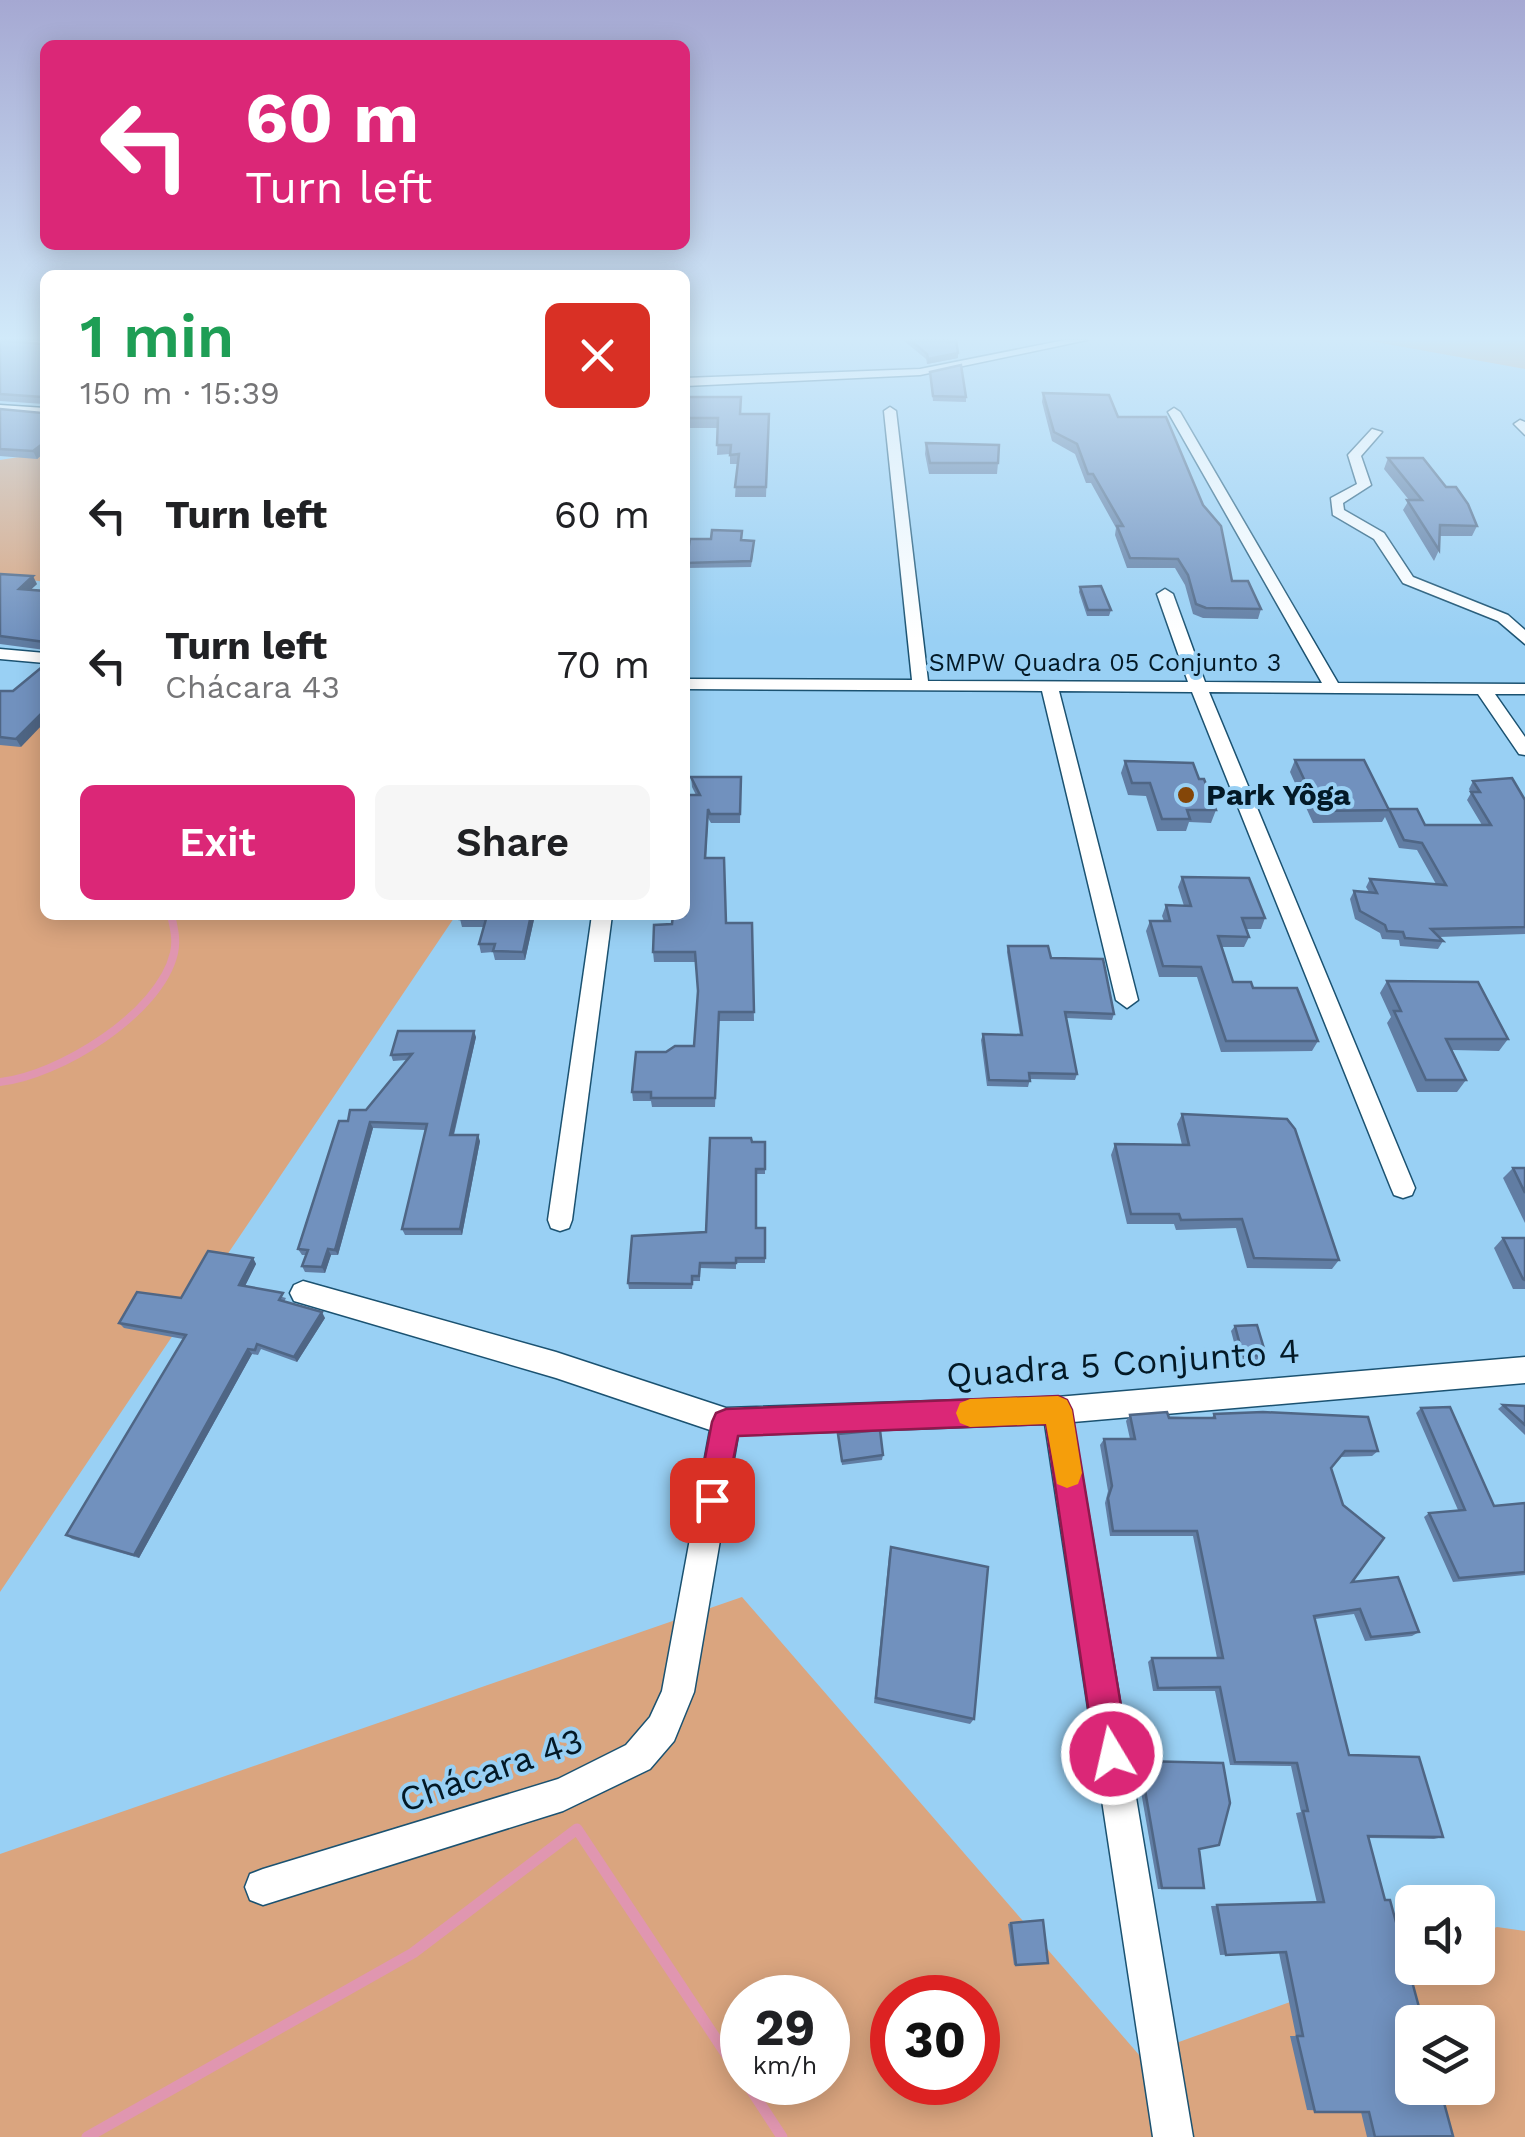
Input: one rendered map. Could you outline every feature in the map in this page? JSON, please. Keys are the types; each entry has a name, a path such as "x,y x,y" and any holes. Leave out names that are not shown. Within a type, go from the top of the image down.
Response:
{"street":[{"path":"893,440 920,687"},
{"path":"1190,440 1334,688"},
{"path":"1369,440 1354,456 1364,485 1336,502 1338,512 1379,536 1408,580 1418,587 1503,618 1525,639"},
{"path":"1165,594 1403,1188"},
{"path":"0,654 40,658"},
{"name":"SMPW Quadra 05 Conjunto 3","path":"690,684 1525,689"},
{"path":"1049,686 1127,1000"},
{"path":"1483,689 1525,750"},
{"path":"560,1220 601,920"},
{"path":"304,1294 556,1365 726,1422"},
{"name":"Quadra 5 Conjunto 4","path":"726,1422 1058,1410 1525,1370"},
{"path":"1058,1410 1172,2137"},
{"name":"Chácara 43","path":"262,1887 563,1794 638,1758 662,1729 678,1692 726,1422"}],"shaded area":[{"path":"40,454 40,581 0,575 0,460"},
{"path":"0,720 40,721 40,920 453,920 0,1592"},
{"path":"742,1597 1140,2056 1395,1964 1395,1985 1495,1985 1495,1928 1525,1931 1525,2137 0,2137 0,1854"}],"building":[{"path":"0,440 40,440 40,446 33,451 0,449"},
{"path":"717,440 768,440 766,487 735,487 739,454 730,455 731,445 717,445"},
{"path":"1069,440 1176,440 1203,505 1221,526 1232,581 1248,581 1261,609 1206,608 1196,604 1188,575 1178,559 1130,558 1117,526 1123,526 1093,474 1088,474 1077,444"},
{"path":"926,443 999,445 998,463 930,463"},
{"path":"1388,458 1423,458 1446,487 1456,487 1477,526 1440,525 1439,550 1407,500 1422,500"},
{"path":"712,530 742,531 741,540 754,541 751,561 690,563 690,539 711,539"},
{"path":"0,574 33,576 19,589 40,591 40,641 0,636"},
{"path":"1101,586 1111,610 1088,610 1080,587"},
{"path":"40,669 40,715 16,739 0,737 0,691 13,691"},
{"path":"1295,760 1364,760 1389,810 1319,811"},
{"path":"1125,761 1193,763 1216,810 1187,810 1190,819 1162,819 1150,783 1132,783"},
{"path":"691,777 741,777 740,814 710,814 708,809 705,858 724,858 726,923 752,923 754,1012 719,1012 715,1098 651,1098 651,1092 632,1092 636,1052 666,1052 675,1046 694,1046 698,991 695,952 653,952 654,925 690,920 690,795 700,795"},
{"path":"1512,778 1525,800 1525,927 1431,929 1443,941 1405,938 1403,932 1387,931 1385,925 1360,911 1354,891 1377,893 1370,879 1446,885 1422,843 1404,840 1389,809 1417,809 1425,825 1491,825 1471,792 1480,792 1473,781"},
{"path":"1182,877 1249,878 1265,918 1242,918 1249,937 1218,936 1233,982 1251,982 1253,988 1297,988 1318,1041 1226,1041 1201,967 1163,966 1150,921 1170,921 1166,905 1191,906"},
{"path":"486,920 530,920 523,952 493,951 495,944 479,944"},
{"path":"1008,946 1048,946 1051,958 1103,959 1114,1014 1065,1012 1077,1074 1029,1073 1030,1081 989,1080 983,1034 1022,1035"},
{"path":"1387,981 1478,982 1508,1039 1446,1039 1466,1080 1426,1080 1394,1011 1401,1011"},
{"path":"398,1031 474,1031 450,1135 478,1135 460,1229 402,1229 427,1124 370,1122 335,1250 328,1249 322,1267 302,1266 308,1250 298,1249 339,1121 348,1121 350,1110 366,1110 412,1054 391,1055"},
{"path":"1182,1114 1287,1119 1295,1129 1339,1260 1254,1258 1242,1219 1181,1220 1179,1214 1131,1214 1115,1144 1189,1145"},
{"path":"710,1138 765,1142 765,1169 756,1169 756,1228 765,1228 765,1258 700,1263 699,1276 692,1276 692,1284 628,1283 632,1236 706,1232"},
{"path":"1513,1168 1525,1168 1525,1193"},
{"path":"1503,1238 1525,1238 1525,1280 1523,1279"},
{"path":"208,1251 253,1258 239,1285 283,1293 279,1300 322,1312 294,1357 257,1344 255,1350 248,1349 134,1555 66,1535 186,1335 119,1323 137,1292 181,1298"},
{"path":"1257,1325 1266,1355 1243,1356 1235,1326"},
{"path":"1503,1405 1525,1406 1525,1425"},
{"path":"1450,1407 1494,1506 1525,1503 1525,1572 1459,1578 1429,1513 1465,1510 1421,1408"},
{"path":"1167,1412 1169,1418 1215,1418 1214,1414 1263,1412 1368,1417 1378,1451 1345,1451 1331,1468 1343,1505 1384,1538 1352,1582 1398,1577 1419,1632 1371,1637 1360,1609 1314,1616 1349,1755 1419,1757 1443,1837 1368,1836 1385,1900 1390,1900 1395,1918 1395,1985 1413,1985 1418,2005 1395,2005 1395,2105 1445,2105 1453,2136 1375,2137 1369,2112 1315,2112 1297,2036 1303,2036 1286,1952 1226,1955 1217,1905 1324,1902 1303,1811 1308,1811 1297,1763 1235,1762 1220,1687 1158,1688 1152,1658 1223,1658 1197,1531 1113,1531 1108,1498 1112,1486 1104,1439 1135,1439 1130,1415"},
{"path":"880,1430 883,1455 842,1461 838,1434"},
{"path":"891,1547 988,1567 974,1719 876,1698"},
{"path":"1140,1761 1223,1763 1230,1803 1219,1845 1199,1849 1204,1888 1162,1888"},
{"path":"1043,1920 1048,1963 1016,1965 1011,1923"}],"waterway":[{"path":"0,1082 50,1068 77,1055 128,1019 165,976 175,948 172,920"},
{"path":"87,2137 413,1953 577,1829 720,2045"},
{"path":"761,2105 782,2137"}],"slow traffic":[{"path":"970,1413 1058,1410 1067,1473"}],"place":[{"name":"Park Yôga","path":"1186,795"}],"route":[{"path":"712,1500 726,1422 1058,1410 1112,1754"}]}
